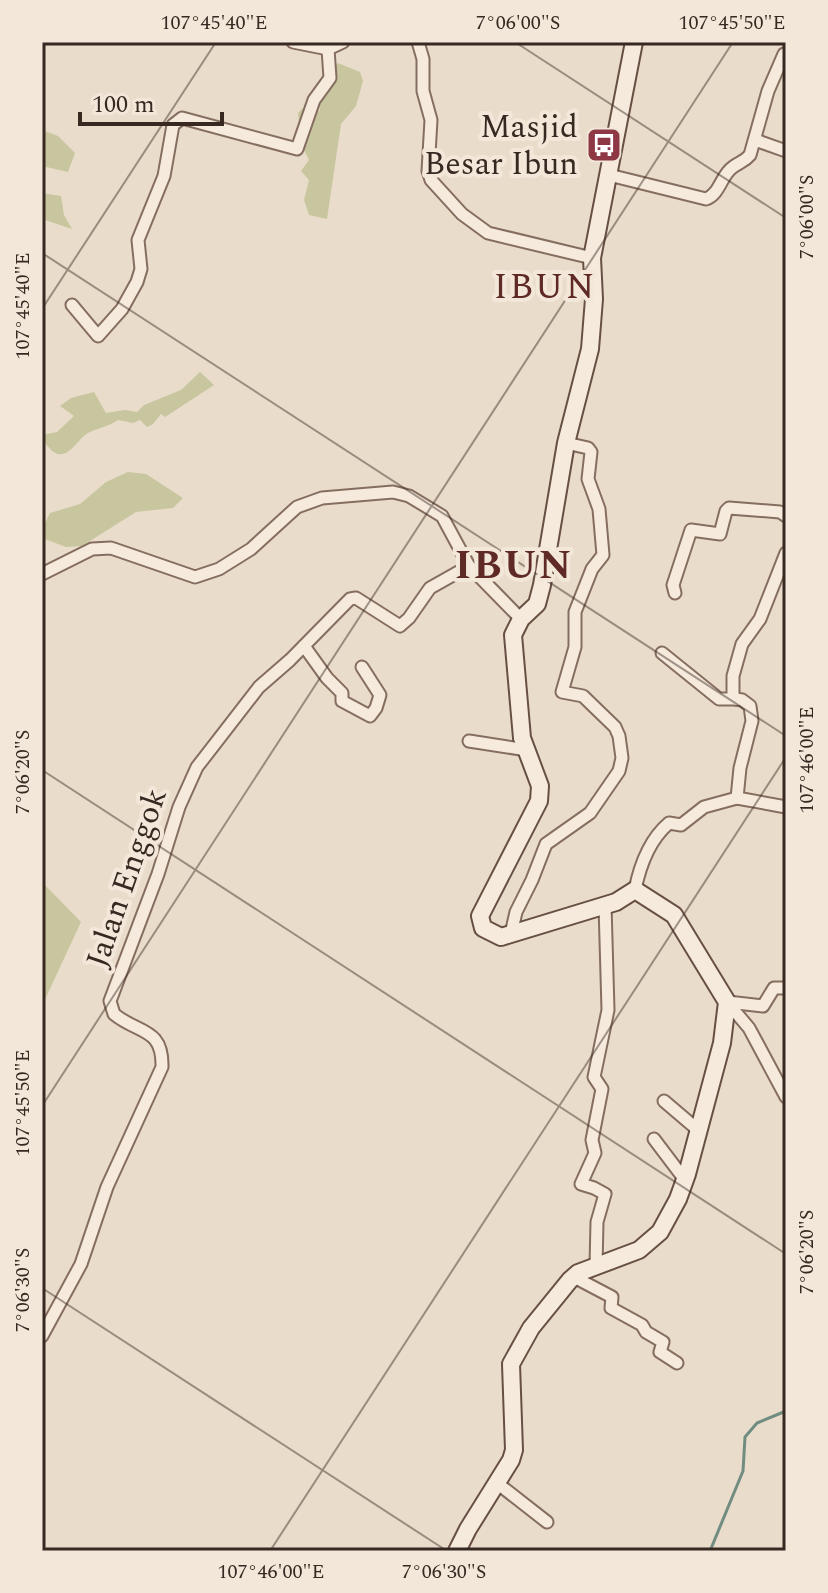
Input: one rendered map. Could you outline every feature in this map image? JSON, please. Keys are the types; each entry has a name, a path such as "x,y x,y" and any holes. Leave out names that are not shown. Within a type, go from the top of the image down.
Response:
{"main road":[{"path":"457,1551 511,1460 514,1450 511,1364 531,1328 574,1277 647,1244 660,1232 670,1215 685,1180 722,1043 727,1002 674,915 635,890 605,905 501,937 488,933 480,921 480,912 539,801 540,786 527,750 518,708 513,635 521,619 537,604 542,585 566,443 590,349 594,299 592,258 634,42"}],"street":[{"path":"293,42 328,49 343,42"},
{"path":"418,42 423,59 423,91 431,120 428,171 431,180 462,214 488,233 592,258"},
{"path":"72,305 98,336 130,298 141,269 136,246 164,176 173,125 177,119 297,149 314,100 330,78 328,49"},
{"path":"609,175 710,198 732,167 747,159 768,91 784,54"},
{"path":"755,140 786,151"},
{"path":"511,934 516,912 546,844 590,813 619,771 622,758 615,727 583,696 562,692 575,647 575,612 592,569 601,560 603,549 599,509 588,479 591,452 588,448 566,443"},
{"path":"42,574 92,549 111,548 195,577 219,569 251,549 297,507 322,498 375,492 409,496 435,511 452,532 469,566 521,619"},
{"path":"675,593 673,585 691,530 720,534 729,508 786,516"},
{"path":"736,699 733,676 737,657 742,644 760,619 786,553"},
{"name":"Jalan Enggok","path":"42,1336 81,1264 107,1187 162,1067 161,1050 155,1038 114,1014 110,1001 158,874 187,785 209,749 259,687 353,598 400,626 430,588 469,566"},
{"path":"304,646 342,693 342,701 370,716 380,695 362,667"},
{"path":"662,653 719,699 742,700 750,706 752,721 740,768 737,798"},
{"path":"469,741 527,750"},
{"path":"635,890 648,850 662,828 669,823 681,825 704,807 737,798 786,807"},
{"path":"596,1266 597,1218 605,1194 581,1184 595,1153 592,1140 602,1089 594,1077 608,1010 605,905"},
{"path":"727,1002 763,1006 774,989 786,988"},
{"path":"727,1002 749,1028 786,1097"},
{"path":"664,1101 698,1130"},
{"path":"654,1139 685,1180"},
{"path":"574,1277 612,1297 611,1308 644,1326 645,1331 663,1342 660,1352 677,1363"},
{"path":"497,1483 547,1522"}],"shaded area":[{"path":"338,63 360,72 363,81 356,106 341,124 327,219 309,215 304,200 309,180 301,171 309,160 301,144 298,113 303,108 314,114 320,110 316,95"},
{"path":"42,130 58,136 75,153 68,172 42,166"},
{"path":"42,193 61,196 64,215 72,229 42,219"},
{"path":"200,372 214,385 165,417 161,414 147,427 140,420 133,423 118,420 88,433 62,454 57,454 42,441 42,435 57,432 74,416 60,406 71,398 94,392 106,413 137,412 144,405 181,390"},
{"path":"128,472 146,474 183,498 173,508 136,512 82,546 66,547 42,538 42,529 50,513 80,504 106,482"},
{"path":"42,882 81,922 42,1006"}],"waterway":[{"path":"710,1551 743,1471 745,1437 757,1423 786,1411"}],"place":[{"name":"Masjid Besar Ibun","path":"604,145"}],"district":[{"name":"IBUN","path":"545,287"},
{"name":"IBUN","path":"514,566"}]}
